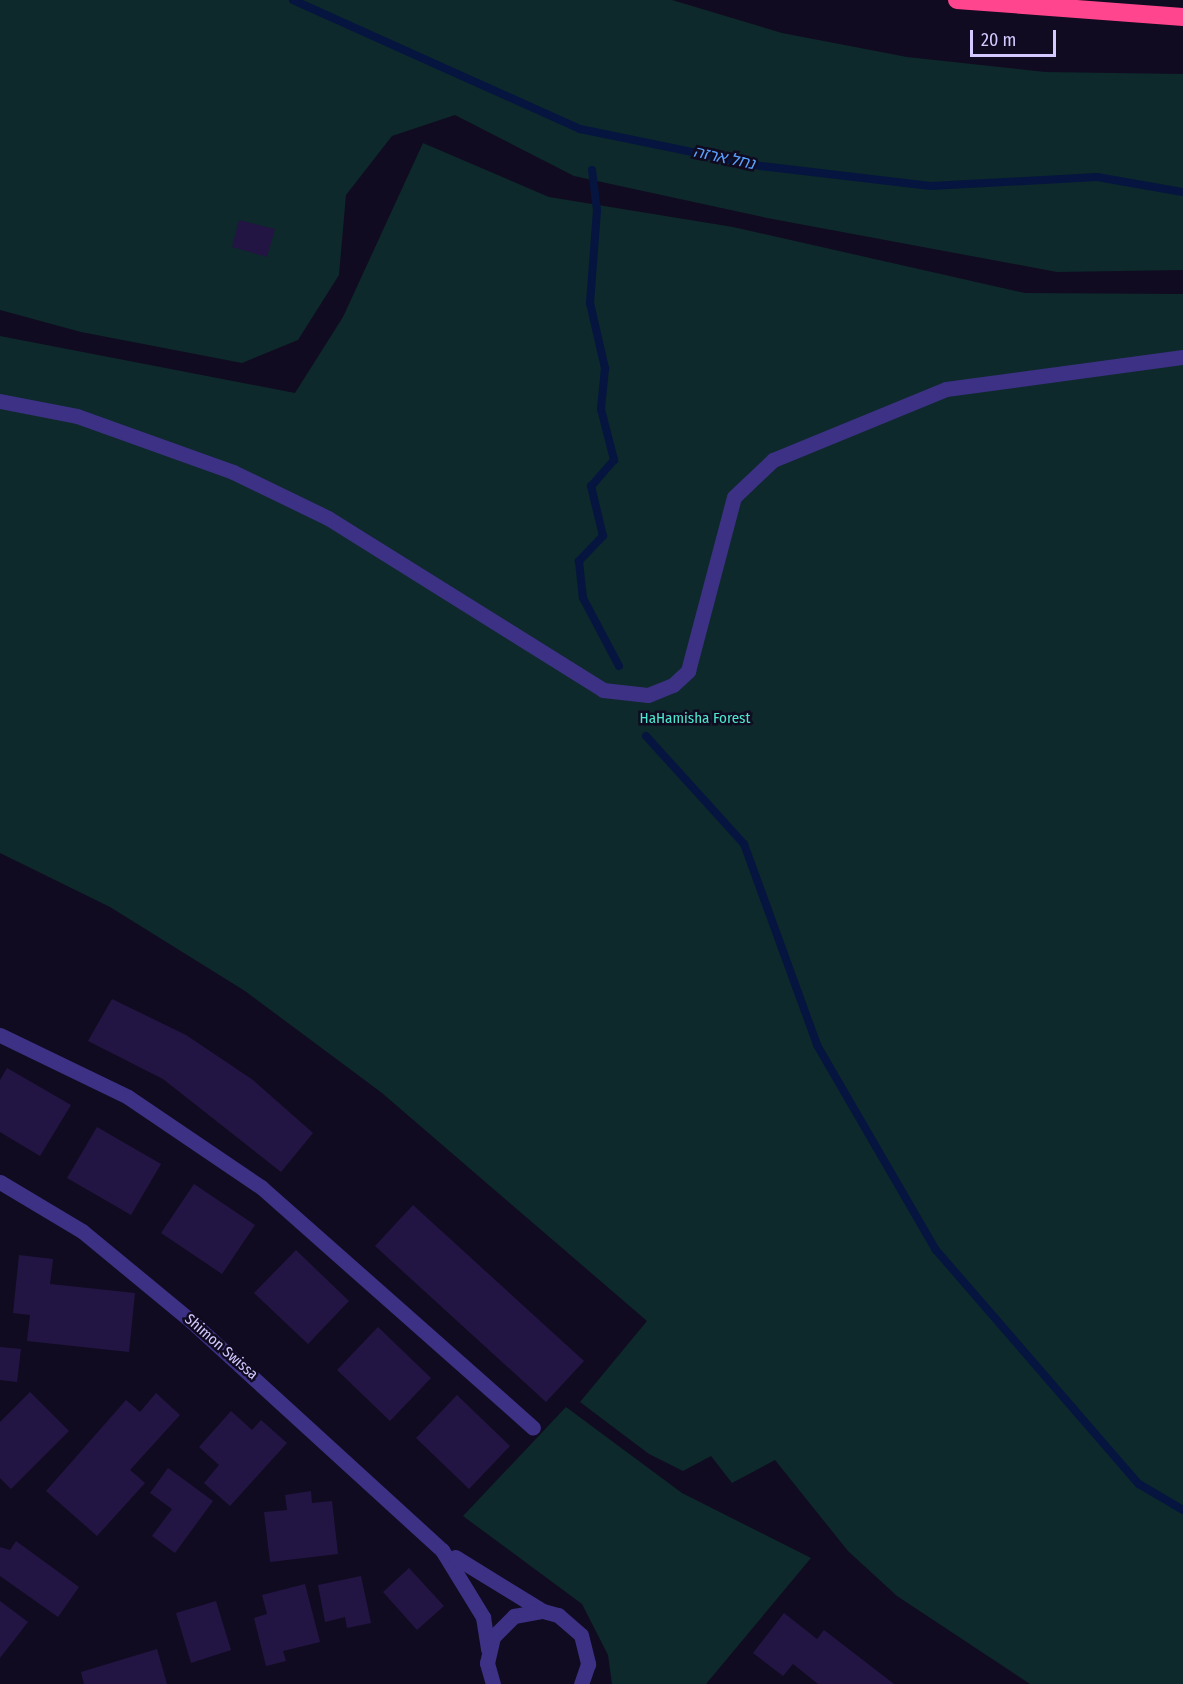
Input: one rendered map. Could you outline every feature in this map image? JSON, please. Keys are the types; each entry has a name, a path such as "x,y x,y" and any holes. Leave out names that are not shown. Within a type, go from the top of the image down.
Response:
{"highway":[{"path":"957,0 1183,17"}],"street":[{"path":"0,401 77,416 233,472 328,518 603,690 648,695 673,685 688,671 734,497 772,460 946,389 1183,357"},
{"path":"0,1035 128,1097 261,1187 533,1428"},
{"name":"Shimon Swissa","path":"0,1182 82,1231 156,1292 424,1533 477,1574 576,1629 588,1664"},
{"name":"Shimon Swissa","path":"424,1533 467,1582 483,1617 493,1684"},
{"path":"488,1650 493,1637 514,1616 543,1611"},
{"path":"581,1684 588,1664"},
{"path":"588,1664 588,1684"}],"green space":[{"path":"0,0 672,0 782,33 907,57 1045,72 1183,74 1183,270 1057,272 767,218 574,176 455,115 392,136 346,195 339,275 298,340 242,363 81,332 0,310"},
{"name":"HaHamisha Forest","path":"423,143 549,197 733,227 1025,293 1183,294 1183,1684 1030,1684 897,1596 848,1551 775,1460 732,1483 711,1456 683,1471 649,1454 580,1402 647,1321 382,1093 245,991 110,907 0,853 0,336 295,393 343,317"},
{"path":"566,1407 682,1493 811,1558 706,1684 612,1684 608,1655 582,1604 463,1516"}],"building":[{"path":"239,220 275,229 267,257 232,247"},
{"path":"112,999 186,1035 253,1080 313,1133 281,1172 163,1079 88,1041"},
{"path":"7,1068 71,1105 40,1156 0,1132 0,1080"},
{"path":"97,1127 161,1164 131,1215 67,1178"},
{"path":"194,1184 255,1225 222,1274 161,1233"},
{"path":"413,1205 584,1361 546,1402 375,1246"},
{"path":"296,1250 349,1301 308,1344 254,1293"},
{"path":"19,1255 53,1259 50,1284 135,1293 129,1352 27,1341 30,1315 13,1313"},
{"path":"378,1327 431,1378 390,1421 337,1370"},
{"path":"0,1347 21,1349 17,1382 0,1380"},
{"path":"30,1392 69,1431 11,1489 0,1478 0,1422"},
{"path":"156,1393 180,1415 130,1470 145,1483 97,1536 46,1491 126,1400 140,1412"},
{"path":"457,1395 510,1446 469,1489 416,1438"},
{"path":"231,1411 252,1430 261,1420 287,1443 230,1506 204,1483 219,1465 199,1447"},
{"path":"168,1468 213,1501 175,1553 152,1536 172,1509 150,1493"},
{"path":"311,1491 312,1503 332,1501 338,1554 270,1562 264,1512 287,1510 285,1495"},
{"path":"16,1541 79,1587 58,1617 0,1576 0,1547 10,1550"},
{"path":"409,1568 444,1606 417,1630 383,1592"},
{"path":"361,1576 371,1623 347,1628 345,1617 325,1622 318,1585"},
{"path":"305,1584 320,1642 283,1651 286,1661 266,1666 254,1618 267,1614 262,1595"},
{"path":"0,1601 28,1622 0,1658"},
{"path":"216,1601 231,1650 191,1663 176,1613"},
{"path":"784,1613 817,1639 824,1630 894,1684 818,1684 793,1664 783,1676 753,1653"},
{"path":"157,1649 167,1684 84,1684 81,1672"}],"waterway":[{"name":"נחל ארזה","path":"293,0 580,129 761,166 931,186 1097,177 1183,192"},
{"path":"592,170 597,210 590,303 605,368 601,409 614,460 591,486 603,536 579,561 583,598 619,666"},
{"path":"646,736 744,844 817,1045 936,1250 1139,1484 1183,1510"}]}
